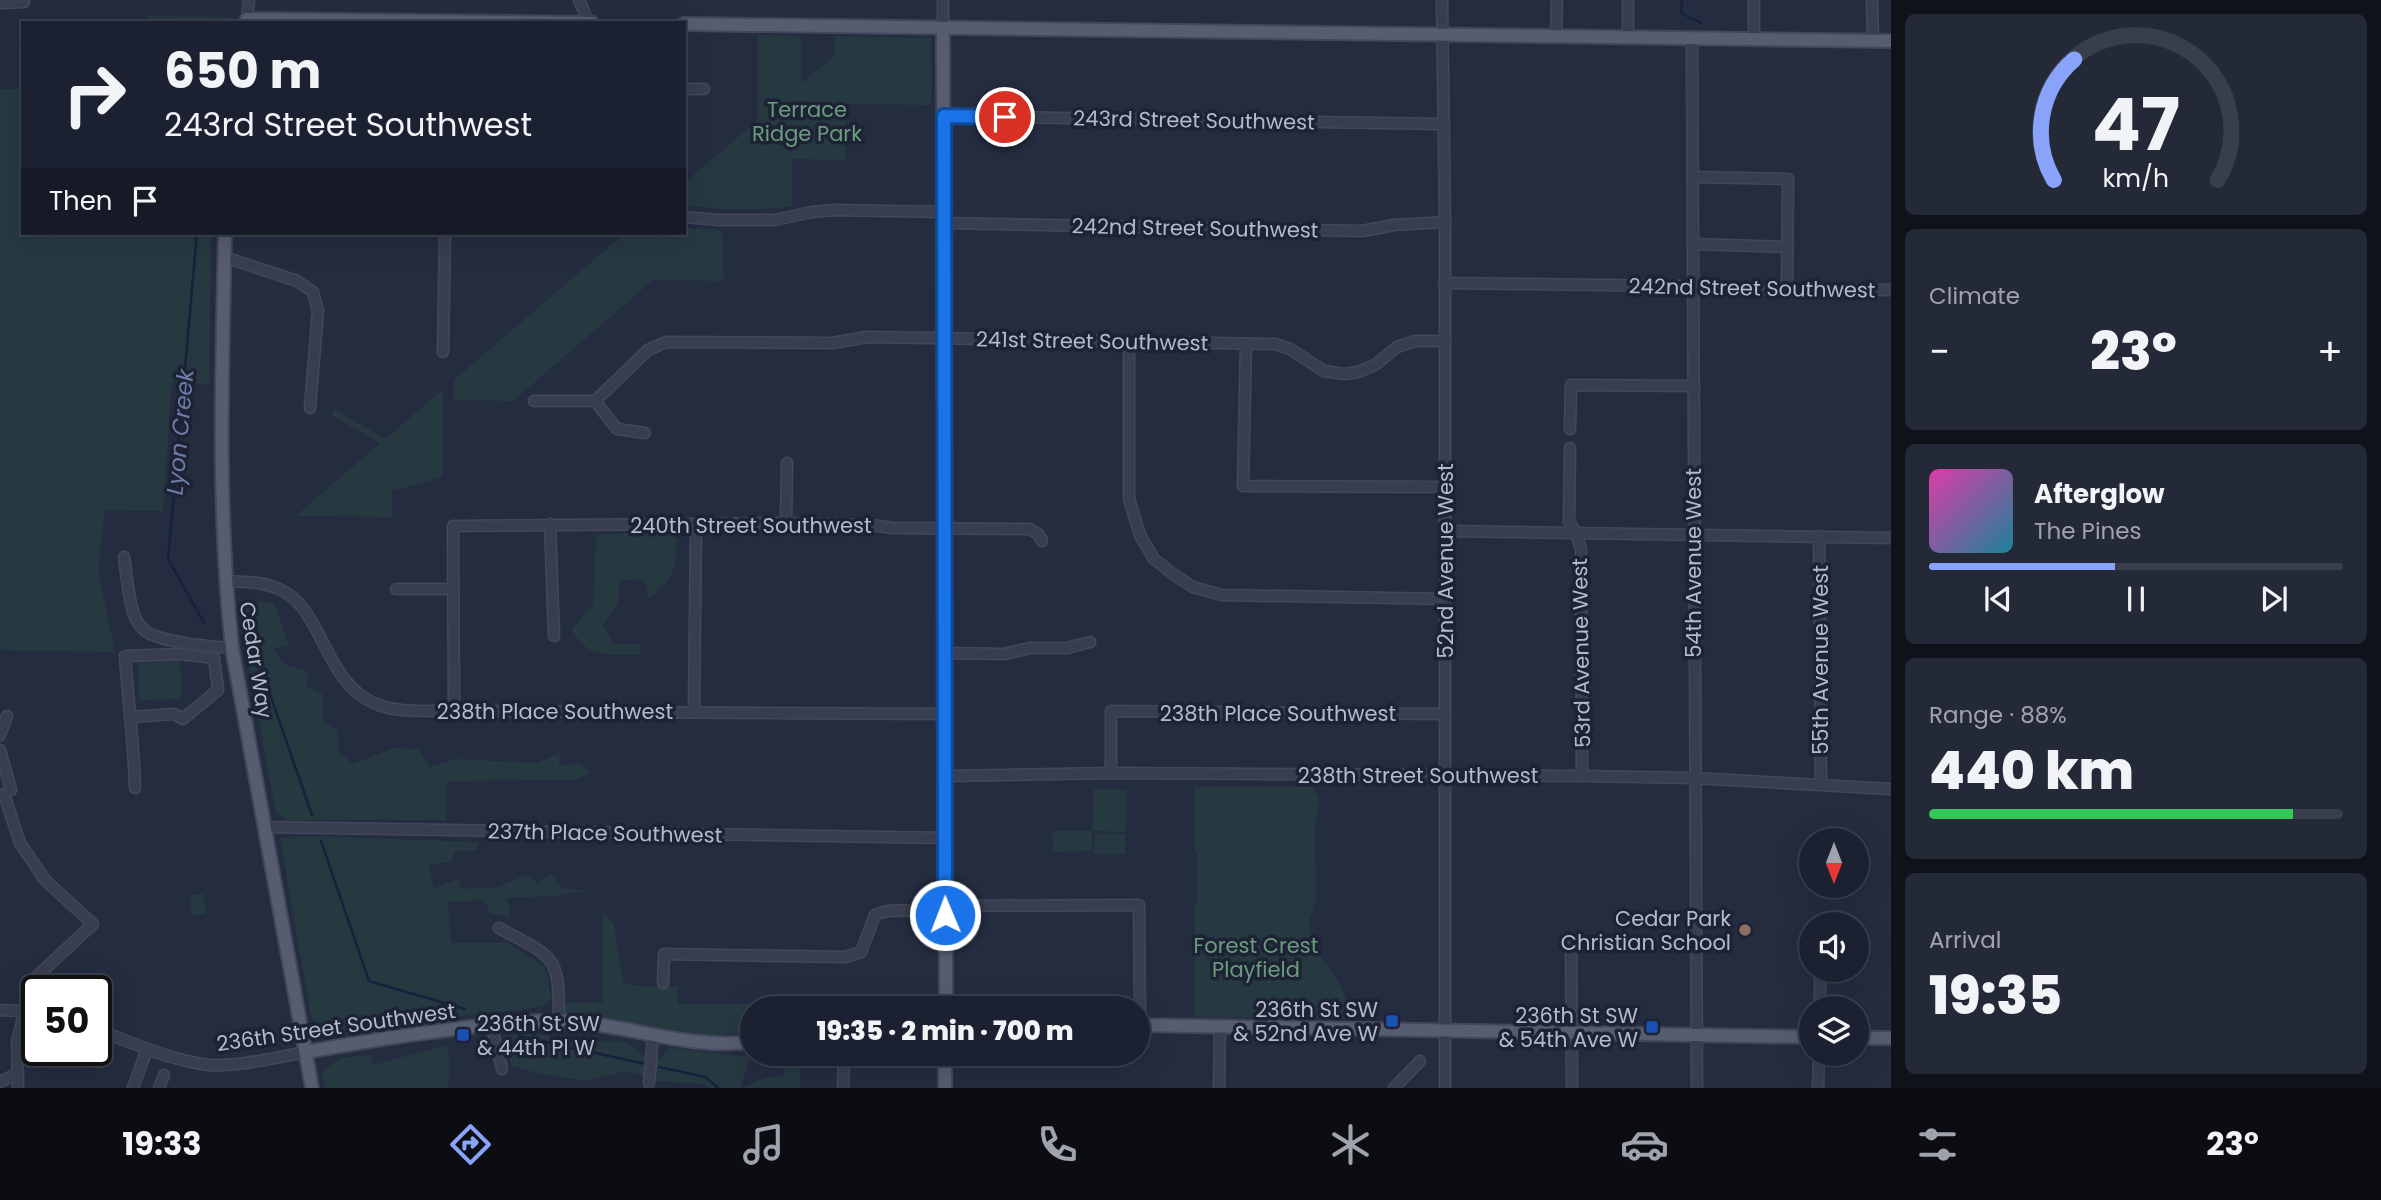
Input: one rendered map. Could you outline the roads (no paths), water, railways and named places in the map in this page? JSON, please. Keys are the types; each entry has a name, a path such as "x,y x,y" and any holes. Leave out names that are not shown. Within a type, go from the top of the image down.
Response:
{"main road":[{"path":"246,21 328,21"},
{"path":"686,24 1891,41"},
{"path":"943,28 946,996"},
{"name":"Cedar Way","path":"225,235 221,345 221,484 225,581 232,648 312,1088"},
{"name":"236th Street Southwest","path":"306,1052 491,1024 559,1021 697,1043 740,1043"},
{"path":"1150,1025 1799,1037"},
{"path":"1869,1038 1891,1038"},
{"path":"945,1066 945,1088"}],"street":[{"path":"246,21 249,0"},
{"path":"579,0 590,21"},
{"path":"943,0 943,28"},
{"name":"52nd Avenue West","path":"1442,0 1446,222 1445,1088"},
{"path":"1556,35 1557,0"},
{"path":"1628,0 1628,36"},
{"path":"1754,0 1754,38"},
{"path":"1871,0 1873,39"},
{"path":"0,3 24,1"},
{"name":"54th Avenue West","path":"1692,37 1697,1088"},
{"path":"686,89 704,89"},
{"name":"243rd Street Southwest","path":"944,116 1444,124"},
{"path":"1694,177 1788,179 1787,290"},
{"name":"242nd Street Southwest","path":"686,216 720,220 775,220 835,210 943,218 1362,230 1446,222"},
{"path":"443,352 445,235"},
{"path":"1693,244 1788,247"},
{"path":"224,257 304,285 313,292 318,311 310,408"},
{"name":"242nd Street Southwest","path":"1444,283 1693,289 1891,290"},
{"name":"241st Street Southwest","path":"595,401 648,350 666,342 832,343 867,337 1275,344 1290,349 1324,371 1345,374 1376,365 1397,347 1415,341 1445,341"},
{"path":"1129,342 1129,499 1140,535 1154,559 1193,587 1222,595 1445,599"},
{"path":"1246,344 1243,486 1445,487"},
{"path":"1570,429 1571,385 1694,386"},
{"path":"534,401 595,401 617,429 645,433"},
{"name":"53rd Avenue West","path":"1570,448 1569,521 1581,549 1582,776"},
{"path":"786,523 787,463"},
{"name":"240th Street Southwest","path":"453,589 453,526 786,523 892,528 1030,528 1042,541"},
{"path":"550,524 554,636"},
{"path":"694,712 696,524"},
{"path":"1446,531 1891,538"},
{"name":"55th Avenue West","path":"1819,536 1821,784"},
{"path":"124,557 135,616 149,634 198,645 232,648"},
{"name":"238th Place Southwest","path":"225,581 258,583 280,589 300,604 338,672 355,691 371,702 389,709 944,714"},
{"path":"396,589 453,589 454,711"},
{"path":"944,653 1004,654 1030,648 1066,648 1090,642"},
{"path":"130,717 174,714 183,719 218,690 214,658 180,654 125,656 135,788"},
{"name":"238th Place Southwest","path":"1111,773 1111,711 1444,714"},
{"path":"0,735 7,716"},
{"path":"0,750 20,843 45,880 93,924 38,975"},
{"name":"238th Street Southwest","path":"945,776 1111,773 1582,776 1694,778 1891,789"},
{"name":"237th Place Southwest","path":"265,827 944,838"},
{"path":"663,983 664,954 845,957 861,952 875,915 884,911 936,911 945,906 1139,905 1139,996"},
{"path":"499,928 543,951 552,960 559,983 559,1021"},
{"path":"1571,939 1572,1088"},
{"path":"0,1010 21,1011"},
{"path":"18,1088 17,1041 21,1024"},
{"path":"491,1024 502,1069"},
{"path":"1219,1088 1220,1027"},
{"name":"236th Street Southwest","path":"112,1036 179,1059 212,1065 272,1059 306,1052"},
{"path":"649,1083 653,1036"},
{"path":"133,1088 147,1049"},
{"path":"1394,1088 1420,1061"},
{"path":"843,1088 844,1066"},
{"path":"1818,1088 1819,1066"},
{"path":"0,1082 18,1073"},
{"path":"159,1088 164,1075"}],"waterway":[{"path":"1682,0 1681,13 1701,23"},
{"name":"Lyon Creek","path":"197,235 168,559 204,623"},
{"name":"Lyon Creek","path":"263,674 312,815"},
{"name":"Lyon Creek","path":"321,841 369,981 465,1009"},
{"name":"Lyon Creek","path":"519,1036 645,1064"},
{"name":"Lyon Creek","path":"659,1067 705,1077 718,1088"}],"place":[{"name":"Cedar Park Christian School","path":"1745,930"},
{"name":"236th St SW & 52nd Ave W","path":"1392,1021"},
{"name":"236th St SW & 54th Ave W","path":"1652,1027"},
{"name":"236th St SW & 44th Pl W","path":"463,1035"}],"park label":[{"name":"Terrace Ridge Park","path":"807,121"},
{"name":"Forest Crest Playfield","path":"1256,957"}]}
